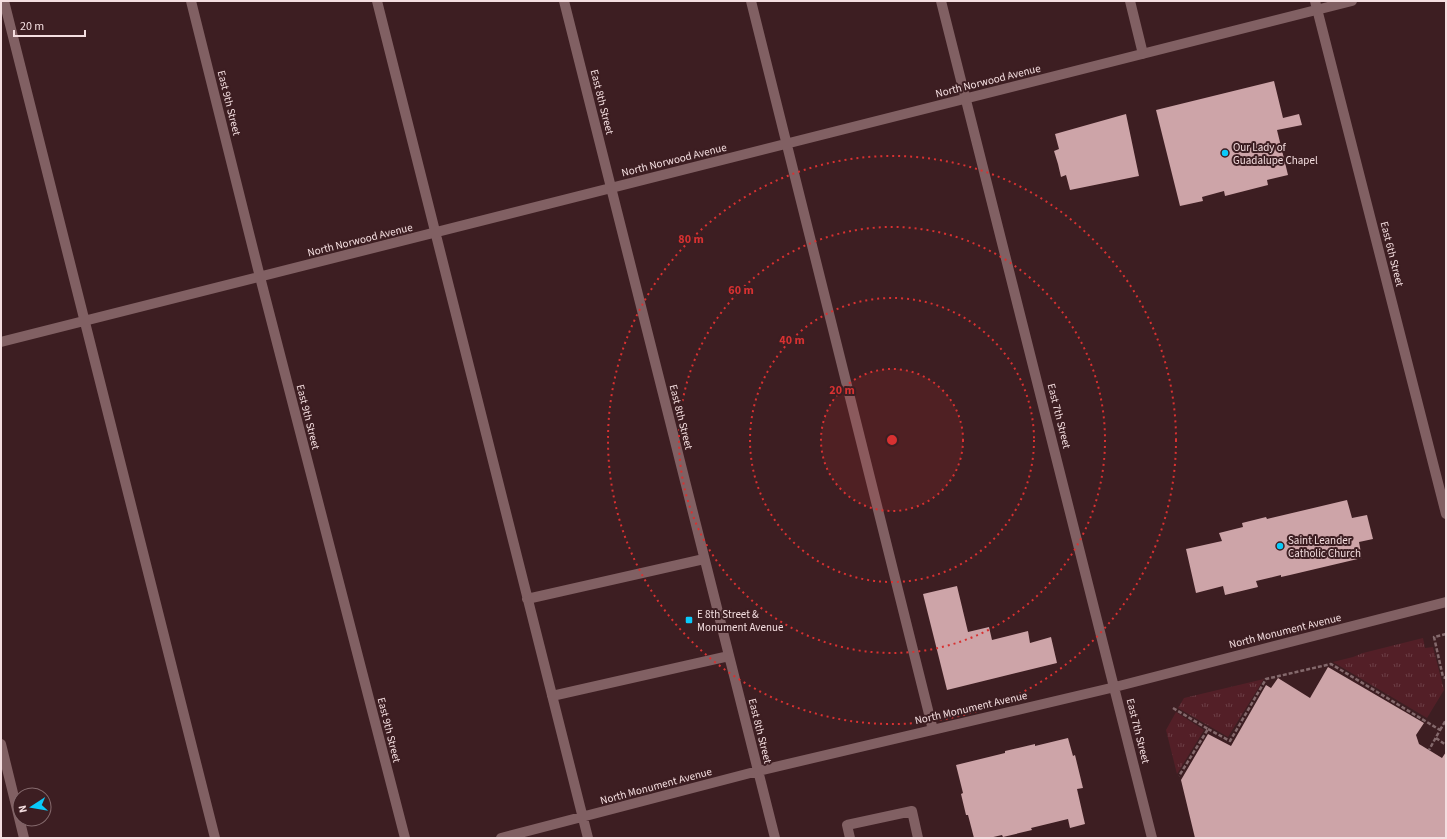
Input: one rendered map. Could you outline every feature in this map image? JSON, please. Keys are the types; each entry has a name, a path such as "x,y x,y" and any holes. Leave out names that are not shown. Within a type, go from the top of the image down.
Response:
{"street":[{"path":"4,1 215,838"},
{"name":"East 9th Street","path":"191,1 404,838"},
{"path":"377,1 588,838"},
{"name":"East 8th Street","path":"564,1 775,838"},
{"path":"751,1 933,730"},
{"name":"East 7th Street","path":"941,1 1152,838"},
{"path":"1130,1 1143,54"},
{"name":"North Norwood Avenue","path":"1,342 1143,54 1316,5 1352,1"},
{"name":"East 6th Street","path":"1316,5 1446,514"},
{"path":"527,599 704,559"},
{"name":"North Monument Avenue","path":"501,838 758,772 1115,687 1446,602"},
{"path":"552,696 729,656"},
{"path":"1,744 24,838"},
{"path":"850,838 847,825 912,811 918,838"}],"path":[{"path":"1446,634 1434,637 1443,677 1446,678"},
{"path":"1173,708 1230,741 1266,679 1331,664 1440,730"},
{"path":"1429,750 1446,720"},
{"path":"1179,776 1208,729"},
{"path":"1436,738 1446,745"}],"green space":[{"path":"1423,638 1425,648 1433,647 1444,690 1427,718 1333,662 1363,653"},
{"path":"1264,679 1228,737 1178,708 1184,698"},
{"path":"1176,712 1204,730 1177,774 1166,730"}],"building":[{"name":"Our Lady of Guadalupe Chapel","path":"1274,81 1283,118 1299,114 1302,125 1277,130 1288,175 1267,180 1268,185 1225,196 1224,191 1202,197 1203,201 1180,206 1156,110"},
{"path":"1126,114 1139,176 1070,190 1066,175 1061,177 1054,151 1059,149 1055,134"},
{"name":"Saint Leander Catholic Church","path":"1347,500 1352,518 1367,515 1373,539 1359,542 1362,558 1281,577 1281,575 1256,581 1258,587 1225,595 1223,586 1196,593 1186,549 1222,541 1219,533 1243,527 1242,523 1266,517 1267,519"},
{"path":"957,586 968,632 989,627 992,640 1028,631 1030,643 1051,637 1057,663 947,690 923,594"},
{"path":"1328,667 1424,723 1416,735 1419,744 1442,758 1446,752 1446,838 1195,838 1181,780 1208,734 1231,746 1266,685 1271,688 1278,678 1310,698"},
{"path":"1068,738 1073,756 1075,755 1083,788 1077,789 1085,824 1070,828 1068,819 1031,828 1032,830 1003,837 1002,835 989,838 974,838 968,815 966,815 961,794 963,793 956,765 1005,753 1005,751"}],"place":[{"name":"Our Lady of Guadalupe Chapel","path":"1225,153"},
{"name":"Saint Leander Catholic Church","path":"1280,546"},
{"name":"E 8th Street & Monument Avenue","path":"689,620"}]}
